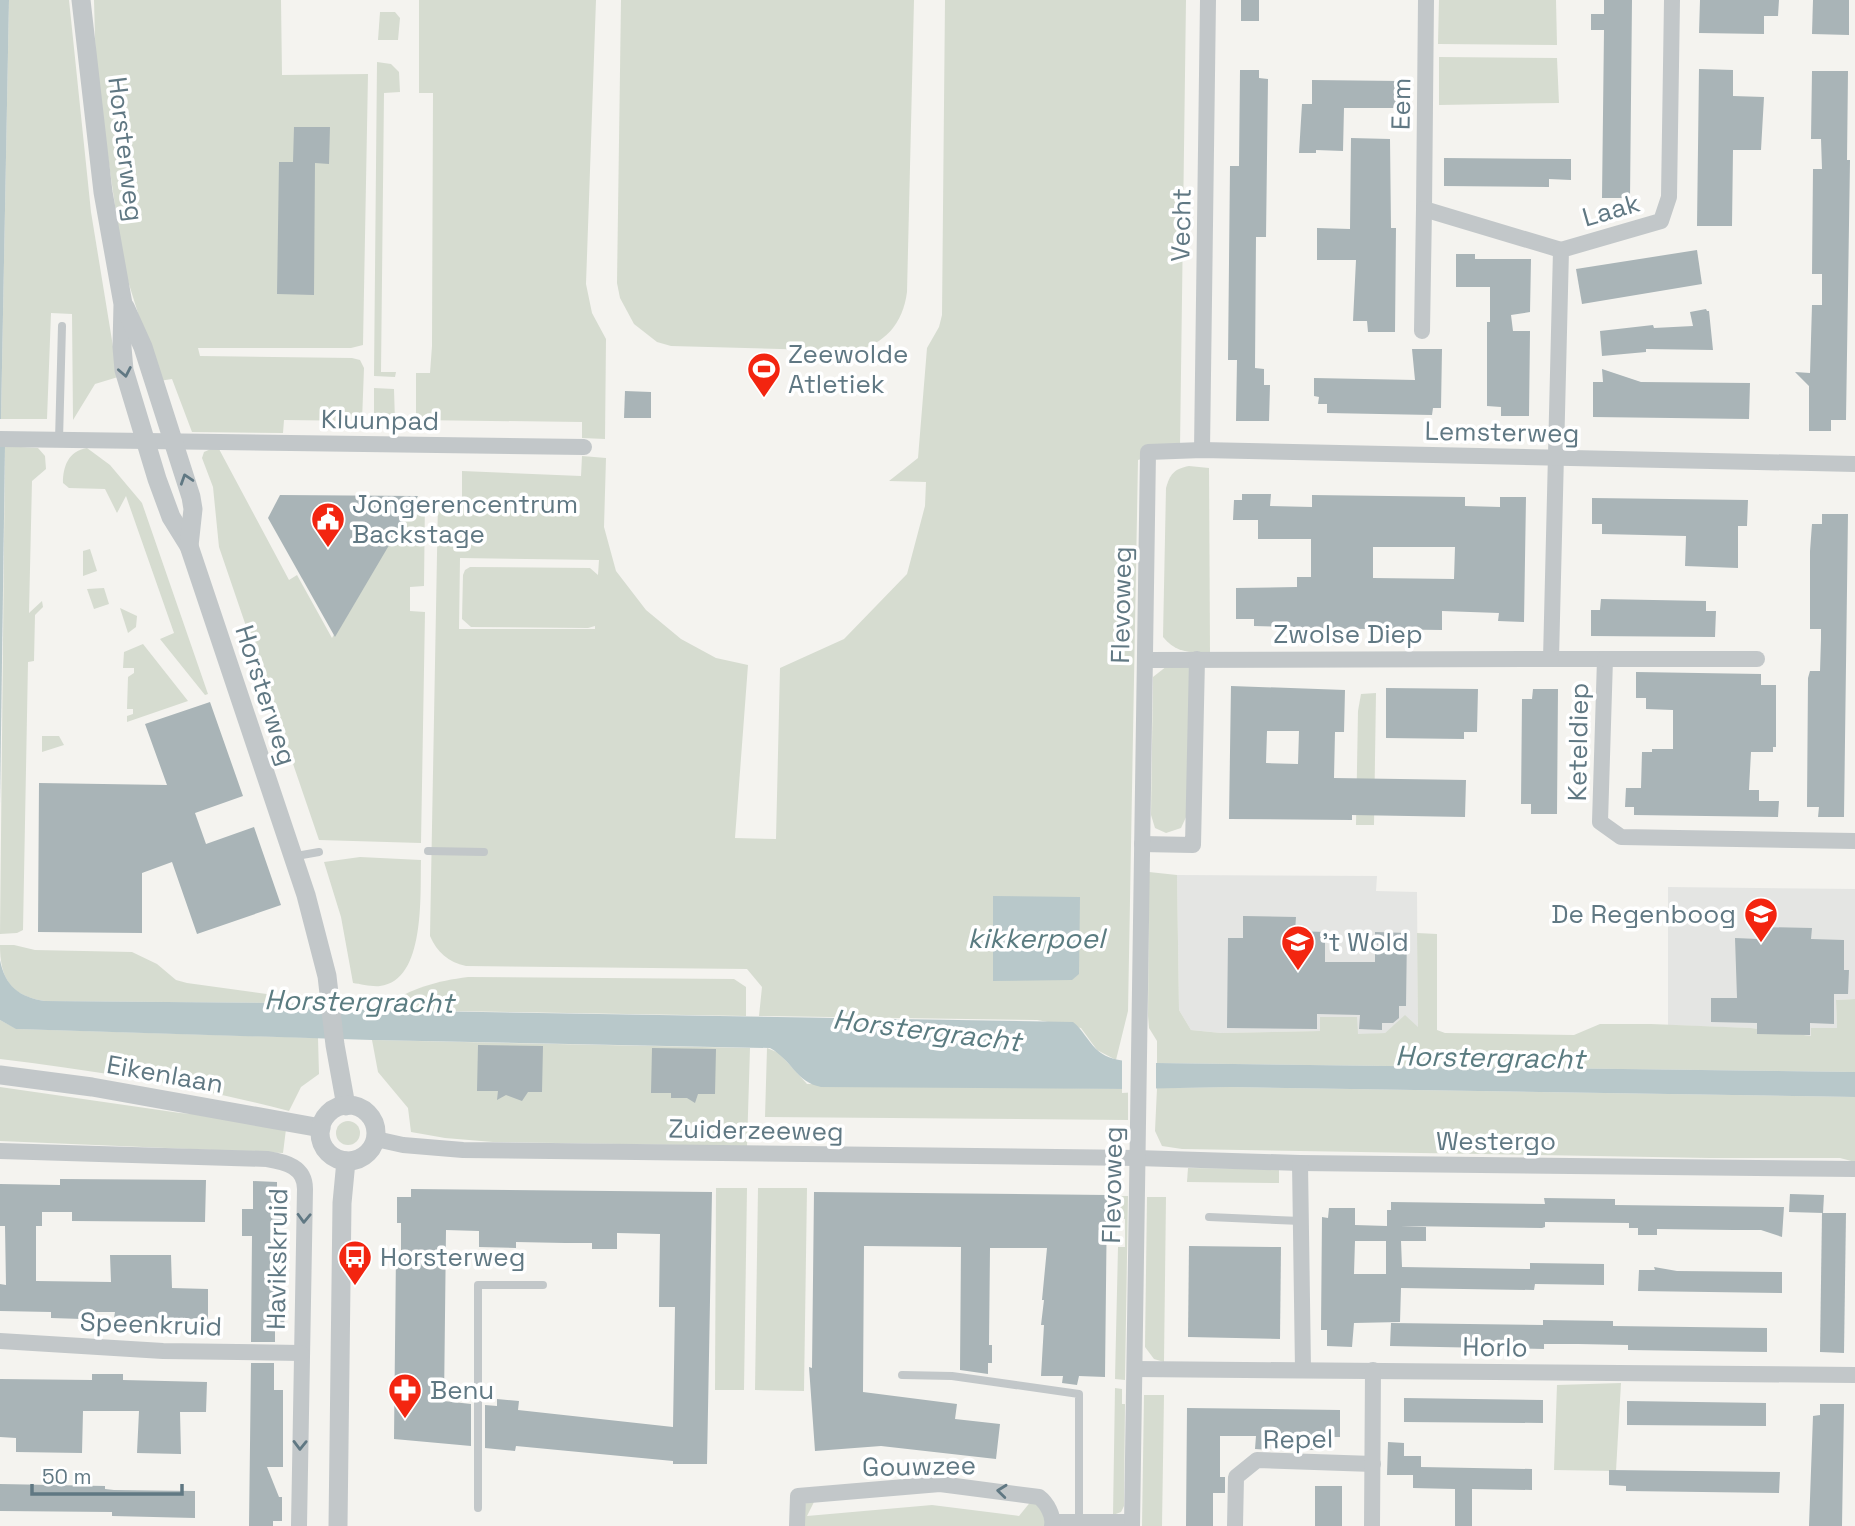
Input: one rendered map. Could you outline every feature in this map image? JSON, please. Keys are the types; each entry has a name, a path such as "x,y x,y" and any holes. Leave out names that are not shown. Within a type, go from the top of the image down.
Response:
{"street":[{"name":"Horsterweg","path":"82,0 103,192 123,304 124,370 171,516 189,546 294,859 327,976 346,1106"},
{"name":"Vecht","path":"1202,450 1208,0"},
{"name":"Eem","path":"1422,331 1426,0"},
{"name":"Laak","path":"1556,458 1561,250 1661,221 1668,197 1672,0"},
{"path":"1424,209 1561,250"},
{"name":"Horsterweg","path":"123,304 143,347 193,509 189,546"},
{"name":"Kluunpad","path":"6,439 584,447"},
{"name":"Lemsterweg","path":"1148,452 1202,450 1855,464"},
{"name":"Flevoweg","path":"1132,1524 1148,452"},
{"name":"Keteldiep","path":"1556,458 1551,659 1605,659 1600,822 1620,837 1855,841"},
{"path":"1142,844 1193,845 1197,659"},
{"name":"Zwolse Diep","path":"1145,660 1551,659"},
{"path":"1605,659 1757,659"},
{"name":"Eikenlaan","path":"0,1075 92,1087 321,1128"},
{"path":"346,1106 354,1106 368,1114 373,1121 376,1139 367,1154 354,1161 332,1156 322,1143 321,1128 325,1117 333,1110 346,1106"},
{"name":"Zuiderzeeweg","path":"376,1139 403,1145 463,1150 1137,1158"},
{"name":"Havikskruid","path":"0,1151 283,1161 296,1167 305,1180 299,1526"},
{"name":"Westergo","path":"1137,1158 1300,1163 1855,1168"},
{"path":"338,1526 342,1203 346,1161"},
{"path":"1300,1163 1303,1369"},
{"name":"Speenkruid","path":"0,1341 163,1352 301,1353"},
{"name":"Horlo","path":"1135,1369 1855,1375"},
{"path":"1372,1526 1373,1370"},
{"name":"Repel","path":"1235,1526 1236,1477 1256,1460 1373,1464"},
{"name":"Gouwzee","path":"797,1526 799,1496 940,1485 1041,1497 1048,1507 1053,1524 1132,1524"}],"lane":[{"path":"59,440 62,326"},
{"path":"428,851 484,852"},
{"path":"294,859 319,852"},
{"path":"1209,1217 1301,1221"},
{"path":"478,1508 478,1285 543,1285"},
{"path":"902,1375 952,1376 1079,1394 1079,1522"}],"shaded area":[{"path":"9,0 69,0 91,212 118,377 95,384 73,420 72,314 51,313 47,419 1,419"},
{"path":"94,0 281,0 282,75 368,74 363,345 351,348 198,348 200,356 360,360 364,368 362,421 284,420 283,433 192,432 172,379 159,381 124,268 96,74"},
{"path":"419,0 596,0 586,284 592,313 606,339 605,439 582,438 582,422 416,420 416,373 430,373 432,346 433,93 419,93"},
{"path":"621,0 914,0 907,292 897,323 883,338 853,351 671,346 657,342 634,324 620,298 617,283"},
{"path":"945,0 1186,0 1180,447 1138,460 1128,1011 1116,1060 1097,1050 1081,1028 1037,1020 759,1016 762,987 747,969 466,966 444,956 430,936 438,500 462,500 462,471 581,476 582,456 606,458 604,527 616,571 646,610 681,639 716,658 748,665 735,838 776,839 780,668 844,639 907,574 925,506 926,482 889,481 918,458 927,348 939,327 942,315","holes":["460,558 599,560 598,575 590,568 470,567 463,575 462,619 471,627 595,626 595,629 459,629"]},
{"path":"1439,0 1556,0 1557,45 1438,44"},
{"path":"380,12 395,12 400,18 398,40 378,40"},
{"path":"1439,57 1557,58 1559,103 1439,105"},
{"path":"377,62 391,64 399,72 400,92 384,93 381,372 396,372 395,377 374,376"},
{"path":"374,388 394,389 395,422 374,421"},
{"path":"5,446 38,448 45,456 46,469 32,481 29,613 42,601 43,607 35,615 34,661 28,662 23,930 0,934"},
{"path":"87,448 110,465 142,503 208,694 205,695 160,639 174,633 126,496 117,513 105,489 69,488 63,483 64,471 71,456"},
{"path":"213,448 219,449 289,580 297,575 332,638 409,499 425,498 424,586 410,587 410,611 425,612 421,843 319,840 219,547 213,487 202,458 204,452"},
{"path":"1189,466 1209,468 1210,652 1184,651 1163,637 1166,488 1173,473"},
{"path":"90,549 97,571 83,576 83,551"},
{"path":"104,588 109,604 94,609 87,589"},
{"path":"120,608 137,616 136,627 128,633"},
{"path":"143,644 188,701 127,722 127,716 133,714 133,709 127,709 128,677 134,673 134,668 123,668 124,652"},
{"path":"1167,666 1191,667 1187,815 1181,828 1166,833 1155,828 1151,815 1153,677"},
{"path":"1376,693 1374,825 1356,825 1358,711 1361,694"},
{"path":"42,736 59,736 64,745 42,752"},
{"path":"360,857 421,860 420,913 413,953 406,969 395,981 380,986 353,983 341,917 324,862"},
{"path":"1149,872 1177,875 1179,1010 1191,1030 1221,1033 1320,1031 1320,1017 1357,1017 1358,1034 1385,1033 1405,1015 1418,1027 1417,933 1437,934 1437,1030 1445,1033 1574,1035 1600,1024 1651,1024 1751,1028 1811,1036 1811,1028 1837,1028 1836,1000 1855,999 1855,1072 1157,1063 1157,1041 1149,1028 1148,1016"},
{"name":"'t Wold","path":"1177,875 1377,876 1376,891 1417,892 1418,1028 1405,1016 1385,1033 1357,1035 1357,1017 1320,1017 1320,1031 1221,1033 1191,1030 1179,1010"},
{"name":"De Regenboog","path":"1668,887 1855,889 1855,999 1836,1000 1837,1028 1812,1028 1812,1036 1751,1028 1668,1025"},
{"path":"0,945 35,950 132,952 157,964 176,980 288,997 287,1003 33,999 9,984 2,967"},
{"path":"468,977 734,979 746,987 746,1016 384,1010 385,1006 415,990"},
{"path":"0,1020 17,1029 318,1038 319,1074 301,1087 289,1111 145,1080 0,1059"},
{"path":"372,1040 750,1048 747,1146 493,1142 411,1132 408,1108 378,1072"},
{"path":"767,1048 779,1053 807,1084 1128,1089 1128,1120 765,1117"},
{"path":"0,1087 180,1113 219,1116 286,1129 283,1153 0,1141"},
{"path":"1157,1088 1855,1097 1855,1162 1840,1158 1182,1149 1162,1146 1155,1131"},
{"path":"348,1121 356,1125 360,1133 356,1141 348,1145 340,1141 336,1133 340,1125"},
{"path":"1188,1168 1279,1169 1279,1183 1187,1182"},
{"path":"716,1188 747,1188 744,1390 715,1390"},
{"path":"758,1188 807,1188 804,1391 755,1390"},
{"path":"1119,1196 1128,1196 1125,1380 1115,1379 1118,1247 1125,1247 1125,1219 1118,1218"},
{"path":"1147,1197 1166,1197 1164,1362 1154,1359 1145,1347"},
{"path":"1621,1383 1616,1471 1554,1470 1557,1385"},
{"path":"1115,1388 1122,1389 1122,1404 1125,1404 1124,1506 1121,1512 1113,1515"},
{"path":"1144,1395 1164,1395 1162,1526 1142,1526"},
{"path":"816,1498 807,1516 932,1505 1019,1516 1032,1500 1041,1505 1046,1526 801,1526 802,1505"}],"water":[{"path":"0,0 9,0 1,419 0,419"},
{"path":"0,446 5,446 0,805"},
{"name":"kikkerpoel","path":"993,896 1080,897 1079,974 1072,980 993,981"},
{"name":"Horstergracht","path":"0,960 5,977 15,989 28,997 45,1001 287,1003 368,1010 1073,1022 1102,1054 1125,1061 1855,1072 1855,1097 1230,1087 821,1087 800,1076 784,1058 770,1048 16,1029 0,1020"}],"pier":[{"path":"1122,1057 1156,1060 1156,1091 1122,1093"}],"building":[{"path":"1241,0 1259,0 1259,21 1241,21"},
{"path":"1604,0 1632,0 1630,198 1602,198 1604,30 1591,30 1591,14 1604,14"},
{"path":"1700,0 1779,0 1778,16 1764,16 1764,34 1699,33"},
{"path":"1813,0 1849,0 1849,35 1812,34"},
{"path":"1699,69 1733,70 1733,96 1764,97 1761,150 1733,150 1732,226 1697,226"},
{"path":"1240,70 1259,70 1259,78 1268,79 1266,237 1256,237 1255,368 1264,369 1264,385 1270,385 1269,421 1236,421 1237,360 1228,360 1230,166 1239,166"},
{"path":"1812,71 1848,71 1847,160 1850,160 1846,420 1831,420 1831,431 1809,431 1809,386 1795,372 1810,373 1812,305 1822,305 1822,274 1812,274 1813,169 1822,169 1821,139 1811,139"},
{"path":"1312,80 1400,81 1399,108 1344,108 1343,151 1316,150 1316,153 1299,153 1302,104 1312,104"},
{"path":"294,127 330,127 329,164 315,163 314,295 277,294 279,162 293,162"},
{"path":"1351,138 1390,139 1391,228 1396,228 1395,332 1368,332 1367,321 1353,321 1356,260 1317,260 1317,228 1350,229"},
{"path":"1444,158 1571,159 1571,180 1549,179 1549,187 1444,186"},
{"path":"1697,250 1702,284 1582,304 1576,269"},
{"path":"1456,254 1475,254 1475,259 1531,259 1530,312 1511,315 1513,331 1530,331 1529,416 1501,416 1501,407 1487,406 1487,322 1490,322 1490,287 1456,287"},
{"path":"1706,309 1709,311 1713,350 1646,349 1646,352 1602,356 1600,331 1653,325 1654,328 1693,326 1690,312"},
{"path":"1412,349 1442,349 1441,408 1433,408 1432,415 1327,413 1327,404 1318,404 1319,397 1314,396 1314,378 1415,380"},
{"path":"1602,369 1641,382 1750,383 1749,419 1593,417 1593,382 1603,382"},
{"path":"625,391 651,392 651,418 624,418"},
{"path":"1242,494 1271,494 1270,506 1312,507 1312,495 1465,497 1465,506 1500,507 1500,497 1526,497 1524,622 1498,621 1499,613 1442,611 1442,630 1254,626 1254,619 1236,619 1236,588 1297,587 1297,577 1311,577 1311,539 1258,539 1258,520 1233,520 1234,500 1242,500","holes":["1373,547 1455,547 1454,579 1373,578"]},
{"path":"280,495 418,496 335,637 268,518"},
{"path":"1592,498 1748,500 1747,526 1738,526 1738,568 1685,566 1686,536 1602,534 1602,524 1592,524"},
{"path":"1822,514 1848,514 1844,817 1818,817 1819,807 1807,807 1808,678 1810,671 1820,671 1821,639 1821,629 1810,629 1810,551 1812,524 1822,524"},
{"path":"1601,599 1706,601 1706,611 1716,611 1715,637 1591,636 1591,610 1600,610"},
{"path":"1636,672 1761,674 1761,685 1776,685 1776,747 1773,747 1773,752 1751,752 1749,790 1759,790 1759,801 1779,801 1778,817 1634,815 1634,807 1625,807 1626,788 1641,788 1642,752 1673,749 1673,710 1646,709 1646,698 1636,698"},
{"path":"1231,686 1345,690 1344,732 1335,732 1334,778 1466,780 1465,817 1352,815 1352,820 1229,819","holes":["1267,731 1299,731 1298,764 1266,763"]},
{"path":"1386,688 1478,689 1477,732 1464,732 1464,739 1386,738"},
{"path":"1533,689 1558,689 1557,814 1531,814 1531,804 1521,804 1522,699 1532,699"},
{"path":"210,702 243,796 195,813 206,844 254,827 281,905 197,934 172,862 142,873 142,933 38,932 39,783 167,785 145,724"},
{"path":"1243,916 1296,917 1295,931 1325,932 1325,962 1375,962 1375,932 1407,933 1406,1006 1399,1006 1399,1018 1393,1023 1382,1023 1382,1030 1359,1029 1360,1015 1317,1014 1317,1029 1227,1028 1228,938 1243,938"},
{"path":"1759,927 1812,928 1811,939 1844,940 1844,970 1849,970 1848,994 1834,994 1834,1024 1810,1023 1810,1035 1757,1034 1757,1023 1711,1022 1711,998 1737,998 1735,938 1758,939"},
{"path":"478,1045 543,1046 542,1092 528,1092 522,1101 506,1095 497,1100 498,1091 477,1091"},
{"path":"652,1048 716,1049 715,1094 698,1094 695,1103 687,1098 671,1098 671,1093 651,1093"},
{"path":"60,1179 206,1180 205,1222 72,1221 72,1212 42,1212 42,1226 36,1226 36,1281 111,1282 110,1255 171,1255 172,1288 208,1289 208,1319 114,1318 115,1312 82,1312 82,1319 51,1318 51,1312 0,1311 0,1284 6,1285 5,1226 0,1226 0,1184 60,1185"},
{"path":"253,1181 277,1182 277,1197 286,1197 285,1221 277,1221 276,1251 285,1251 285,1275 276,1275 275,1290 275,1305 285,1305 284,1328 275,1328 275,1342 251,1342 252,1236 242,1236 242,1209 253,1209"},
{"path":"411,1189 712,1192 707,1464 673,1464 673,1461 516,1446 515,1451 485,1448 485,1405 497,1406 497,1399 519,1401 518,1410 673,1427 675,1307 659,1307 660,1234 617,1233 617,1249 592,1249 592,1243 516,1242 516,1248 479,1247 479,1231 446,1230 444,1401 471,1404 471,1446 394,1439 396,1252 401,1252 401,1223 397,1223 397,1197 411,1197"},
{"path":"814,1192 1107,1195 1105,1377 1079,1376 1077,1385 1062,1383 1063,1376 1041,1376 1044,1325 1041,1325 1042,1300 1047,1248 990,1248 989,1345 992,1345 992,1363 988,1363 988,1374 960,1370 961,1247 864,1246 863,1392 957,1404 955,1419 1000,1424 996,1459 881,1446 815,1451 809,1367 812,1368"},
{"path":"1790,1194 1824,1195 1823,1213 1789,1212"},
{"path":"1544,1198 1615,1199 1615,1205 1784,1207 1782,1237 1761,1230 1657,1229 1657,1235 1638,1235 1638,1228 1629,1228 1629,1223 1545,1222 1545,1227 1542,1228 1401,1226 1426,1227 1426,1241 1401,1241 1402,1267 1530,1269 1530,1263 1604,1264 1604,1285 1535,1284 1534,1290 1401,1288 1400,1322 1354,1323 1352,1347 1327,1346 1327,1330 1321,1330 1322,1217 1328,1218 1329,1208 1355,1208 1355,1225 1387,1226 1387,1210 1391,1210 1391,1202 1545,1204","holes":["1355,1241 1386,1241 1386,1274 1354,1274"]},
{"path":"1822,1213 1846,1213 1844,1353 1820,1352"},
{"path":"1189,1246 1281,1247 1280,1339 1188,1337"},
{"path":"1654,1267 1677,1271 1782,1272 1782,1293 1638,1291 1639,1270 1655,1270"},
{"path":"1543,1320 1613,1321 1613,1326 1767,1328 1767,1352 1628,1350 1628,1345 1578,1344 1544,1344 1544,1349 1390,1346 1391,1323 1543,1325"},
{"path":"251,1363 274,1363 274,1390 283,1390 283,1467 267,1467 279,1497 282,1497 282,1521 273,1521 273,1526 249,1526"},
{"path":"92,1374 123,1374 123,1380 207,1382 206,1412 180,1412 181,1454 137,1453 139,1411 83,1411 82,1453 16,1452 16,1438 0,1437 0,1379 92,1380"},
{"path":"1404,1398 1543,1400 1543,1423 1404,1422"},
{"path":"1627,1401 1766,1403 1766,1426 1627,1425"},
{"path":"1820,1404 1844,1404 1842,1526 1809,1526 1813,1416 1820,1415"},
{"path":"1187,1408 1340,1410 1340,1437 1322,1437 1322,1450 1306,1450 1306,1437 1271,1437 1271,1450 1255,1449 1256,1436 1220,1436 1220,1477 1225,1477 1225,1493 1213,1493 1213,1526 1186,1526"},
{"path":"1388,1442 1404,1443 1404,1456 1421,1456 1421,1467 1532,1469 1532,1490 1472,1489 1472,1526 1455,1526 1455,1489 1413,1488 1413,1475 1387,1475"},
{"path":"1609,1470 1780,1472 1779,1493 1626,1491 1626,1486 1609,1485"},
{"path":"0,1484 195,1491 195,1518 112,1516 112,1512 0,1511"},
{"path":"1315,1486 1342,1486 1342,1526 1315,1526"}],"place":[{"name":"Zeewolde Atletiek","path":"764,399"},
{"name":"Jongerencentrum Backstage","path":"328,549"},
{"name":"De Regenboog","path":"1761,944"},
{"name":"'t Wold","path":"1298,972"},
{"name":"Horsterweg","path":"355,1287"},
{"name":"Benu","path":"405,1420"}]}
